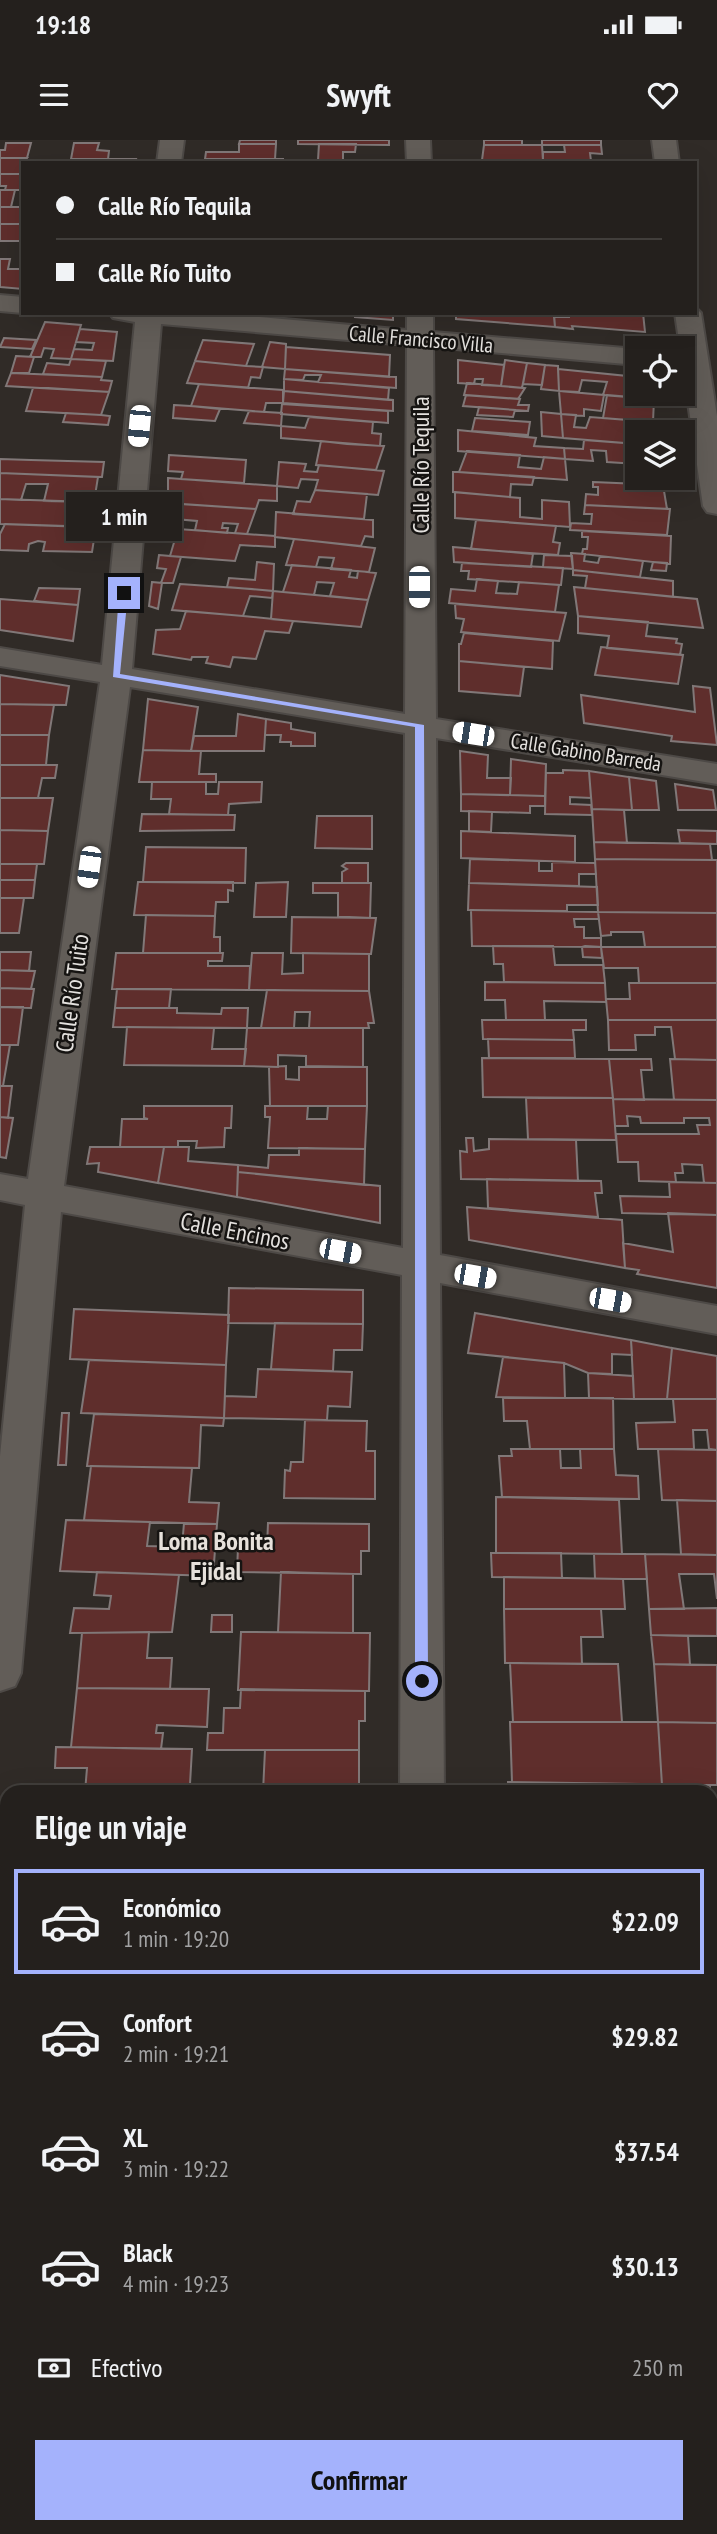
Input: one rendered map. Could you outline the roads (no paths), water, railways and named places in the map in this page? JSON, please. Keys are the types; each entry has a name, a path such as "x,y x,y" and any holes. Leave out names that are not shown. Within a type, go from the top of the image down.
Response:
{"street":[{"path":"169,161 172,140"},
{"path":"418,140 419,161"},
{"path":"664,140 667,161"},
{"path":"0,303 21,304"},
{"name":"Calle Río Tuito","path":"0,1673 44,1195 116,676 140,315"},
{"name":"Calle Francisco Villa","path":"163,315 420,326 625,355"},
{"path":"688,315 698,362 717,506"},
{"name":"Calle Río Tequila","path":"420,326 422,1785"},
{"name":"Calle Gabino Barreda","path":"0,657 717,774"},
{"name":"Calle Encinos","path":"0,1187 717,1320"}],"district":[{"name":"Loma Bonita Ejidal","path":"216,1555"}]}
